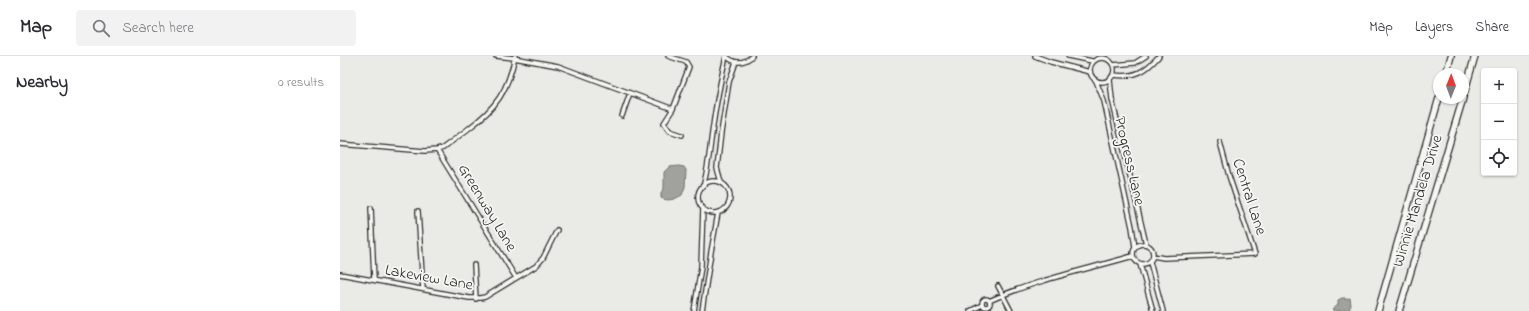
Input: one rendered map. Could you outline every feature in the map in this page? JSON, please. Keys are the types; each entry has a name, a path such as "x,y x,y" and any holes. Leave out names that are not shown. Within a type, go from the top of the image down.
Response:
{"main road":[{"path":"1448,68 1451,56"},
{"name":"Winnie Mandela Drive","path":"1469,76 1475,56"},
{"name":"Winnie Mandela Drive","path":"1378,311 1437,104"},
{"name":"Winnie Mandela Drive","path":"1399,311 1461,104"}],"street":[{"path":"496,56 515,57 558,66 673,109"},
{"path":"668,56 686,62 689,67 673,109 664,123 670,131 682,135"},
{"path":"704,183 714,180 721,182 728,188 730,198 727,207 718,212 707,212 699,204 698,193 704,183 708,170 718,96 726,56 736,62 746,61 752,56"},
{"path":"1035,56 1051,62 1090,72"},
{"path":"1068,56 1092,61 1099,57 1108,57 1113,64 1114,75 1110,80 1103,82 1096,81 1093,78 1090,72 1092,61"},
{"path":"1113,64 1135,63 1146,56"},
{"path":"1114,75 1125,76 1138,73 1150,66 1159,56"},
{"path":"340,144 425,151 437,150 446,146 497,104 509,80 515,57"},
{"path":"721,182 718,168 721,133 729,82 736,62"},
{"name":"Progress Lane","path":"1110,80 1112,99 1146,244"},
{"name":"Progress Lane","path":"1096,81 1104,101 1132,227 1135,247"},
{"path":"622,116 630,93"},
{"name":"Central Lane","path":"1153,256 1164,258 1255,254 1229,176 1220,142"},
{"name":"Greenway Lane","path":"437,150 516,278"},
{"path":"371,208 374,280"},
{"path":"694,311 701,267 703,222 702,208"},
{"path":"418,211 423,289"},
{"path":"702,311 718,212"},
{"name":"Lakeview Lane","path":"340,274 476,299 485,297 540,262 557,230"},
{"path":"1150,262 1140,264 1135,261 1133,256 1135,247 1140,244 1146,244 1151,248 1153,256 1150,262 1163,311"},
{"path":"970,311 982,305 983,300 987,299 989,301 1003,295 1075,272 1133,256"},
{"path":"1140,264 1153,311"},
{"path":"474,265 476,299"},
{"path":"998,286 1010,310"},
{"path":"982,305 984,307 988,307 990,305 989,301"}],"shaded area":[{"path":"669,167 684,167 686,170 685,187 682,195 672,200 661,198 661,193 664,188 664,172"},
{"path":"1345,298 1346,300 1350,298 1351,305 1349,310 1333,311 1332,310 1338,305 1338,300"}]}
